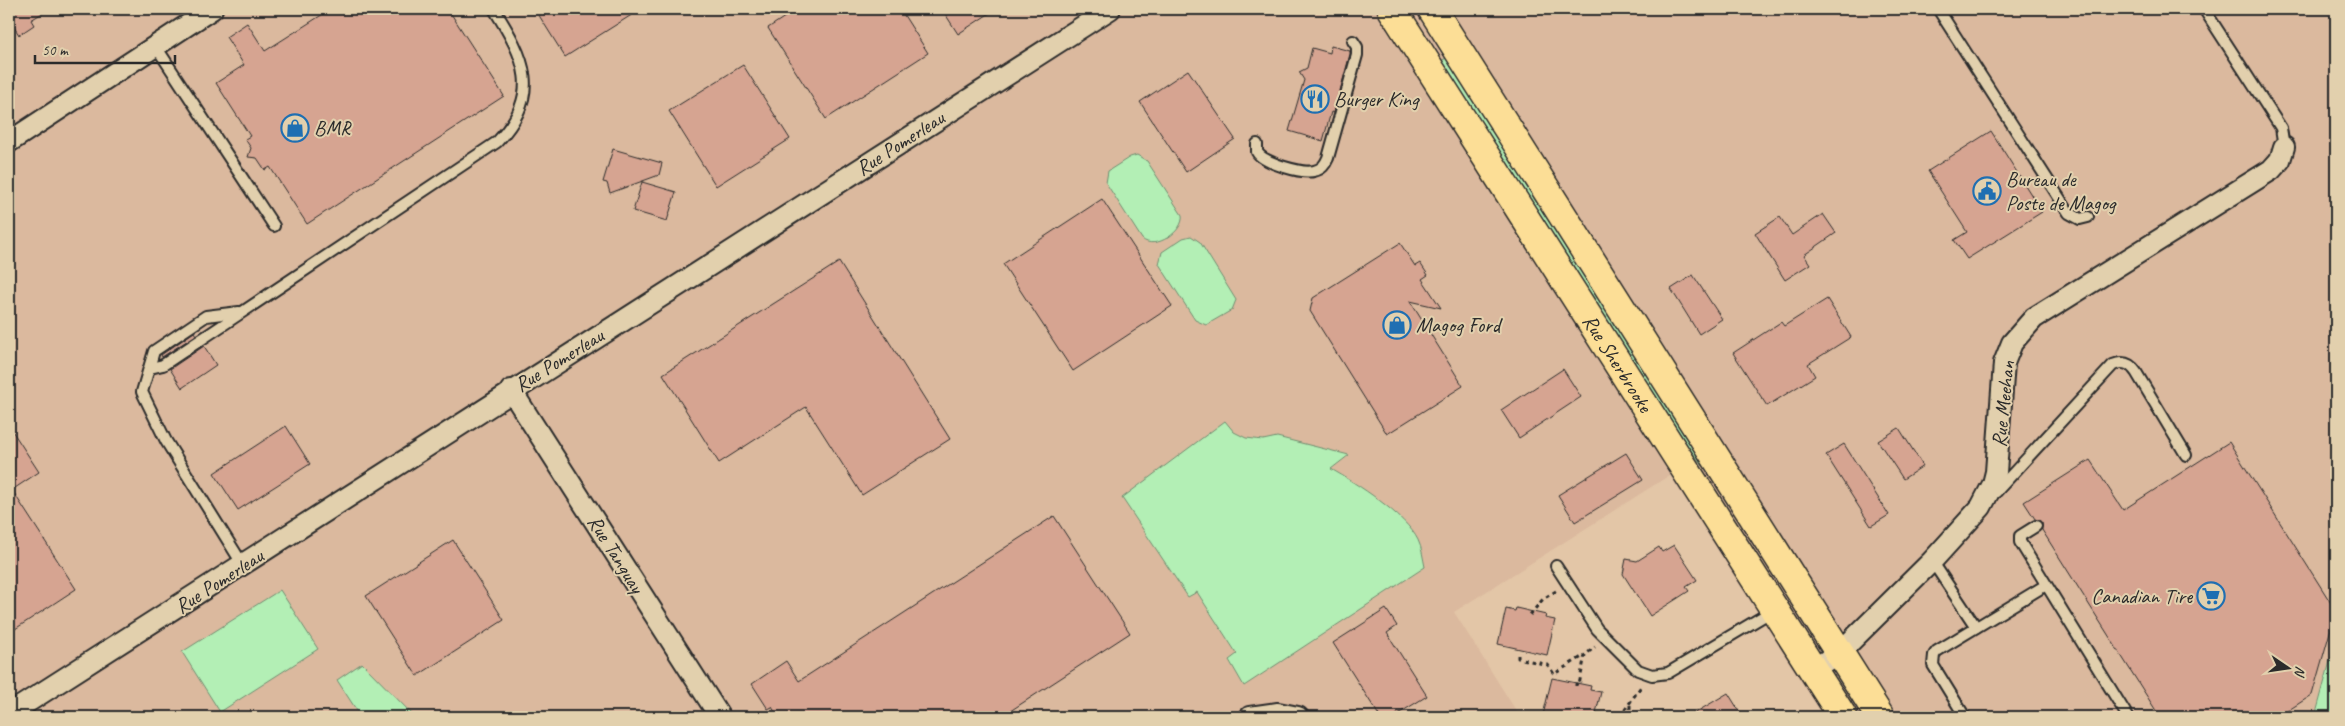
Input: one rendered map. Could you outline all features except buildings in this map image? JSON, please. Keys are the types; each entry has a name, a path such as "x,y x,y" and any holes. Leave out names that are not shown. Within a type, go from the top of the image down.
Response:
{"main road":[{"name":"Rue Sherbrooke","path":"1392,9 1843,717"},
{"name":"Rue Sherbrooke","path":"1432,9 1880,717"}],"street":[{"path":"9,142 212,9"},
{"name":"Rue Pomerleau","path":"9,714 243,565 511,390 1110,9"},
{"name":"Rue Meehan","path":"1813,669 1839,652 1932,560 1981,507 1993,484 1996,472 2003,369 2007,353 2018,333 2034,318 2271,170 2280,160 2284,147"},
{"name":"Rue Tanguay","path":"511,390 720,717"},
{"path":"1250,717 1278,713 1298,717"}],"lane":[{"path":"150,368 163,365 497,142 517,117 522,102 524,70 514,40 494,9"},
{"path":"1938,9 2069,213 2080,219 2088,218"},
{"path":"2204,9 2281,128 2284,147"},
{"path":"1257,144 1257,152 1266,161 1308,172 1322,168 1330,154 1357,55 1357,47 1353,41"},
{"path":"155,45 274,226"},
{"path":"243,312 206,316 154,351 150,368 143,382 142,392 166,441 243,565"},
{"path":"1981,507 2113,365 2119,363 2126,363 2136,372 2186,455"},
{"path":"2036,526 2022,534 2019,540 2128,717"},
{"path":"1932,560 1976,627"},
{"path":"1556,566 1605,638 1638,670 1649,674 1668,673 1775,609"},
{"path":"1965,717 1935,670 1933,660 1938,651 2046,585"}],"path":[{"path":"1530,615 1544,599 1568,584"},
{"path":"1518,655 1518,658 1548,665 1554,674 1585,655 1605,638"},
{"path":"1576,686 1576,684 1579,684 1585,655"},
{"path":"1620,717 1649,674"},
{"path":"1630,702 1630,717"}],"shaded area":[{"path":"9,9 2336,9 2336,639 2315,717 1824,717 1670,475 1454,612 1520,717 9,717","holes":["1234,432 1246,438 1263,440 1277,437 1349,455 1331,469 1355,483 1399,519 1245,686 1237,654 1197,591"]}],"green space":[{"path":"1446,58 1708,463 1703,466 1665,417 1440,62"},
{"path":"1137,155 1147,161 1182,215 1182,221 1174,233 1168,238 1154,243 1142,239 1106,183 1108,171 1130,157"},
{"path":"1191,236 1200,242 1236,300 1232,310 1206,325 1195,320 1159,264 1162,252 1183,238"},
{"path":"1225,421 1234,432 1246,438 1263,440 1277,437 1349,455 1331,469 1379,500 1403,520 1418,540 1425,567 1244,686 1229,660 1237,654 1197,592 1188,597 1122,498"},
{"path":"280,590 318,649 220,712 182,652"},
{"path":"2336,639 2336,717 2315,717"},
{"path":"362,663 415,717 361,717 337,680"}],"place":[{"name":"Burger King","path":"1315,99"},
{"name":"BMR","path":"295,128"},
{"name":"Bureau de Poste de Magog","path":"1987,191"},
{"name":"Magog Ford","path":"1397,325"},
{"name":"Canadian Tire","path":"2211,596"}]}
